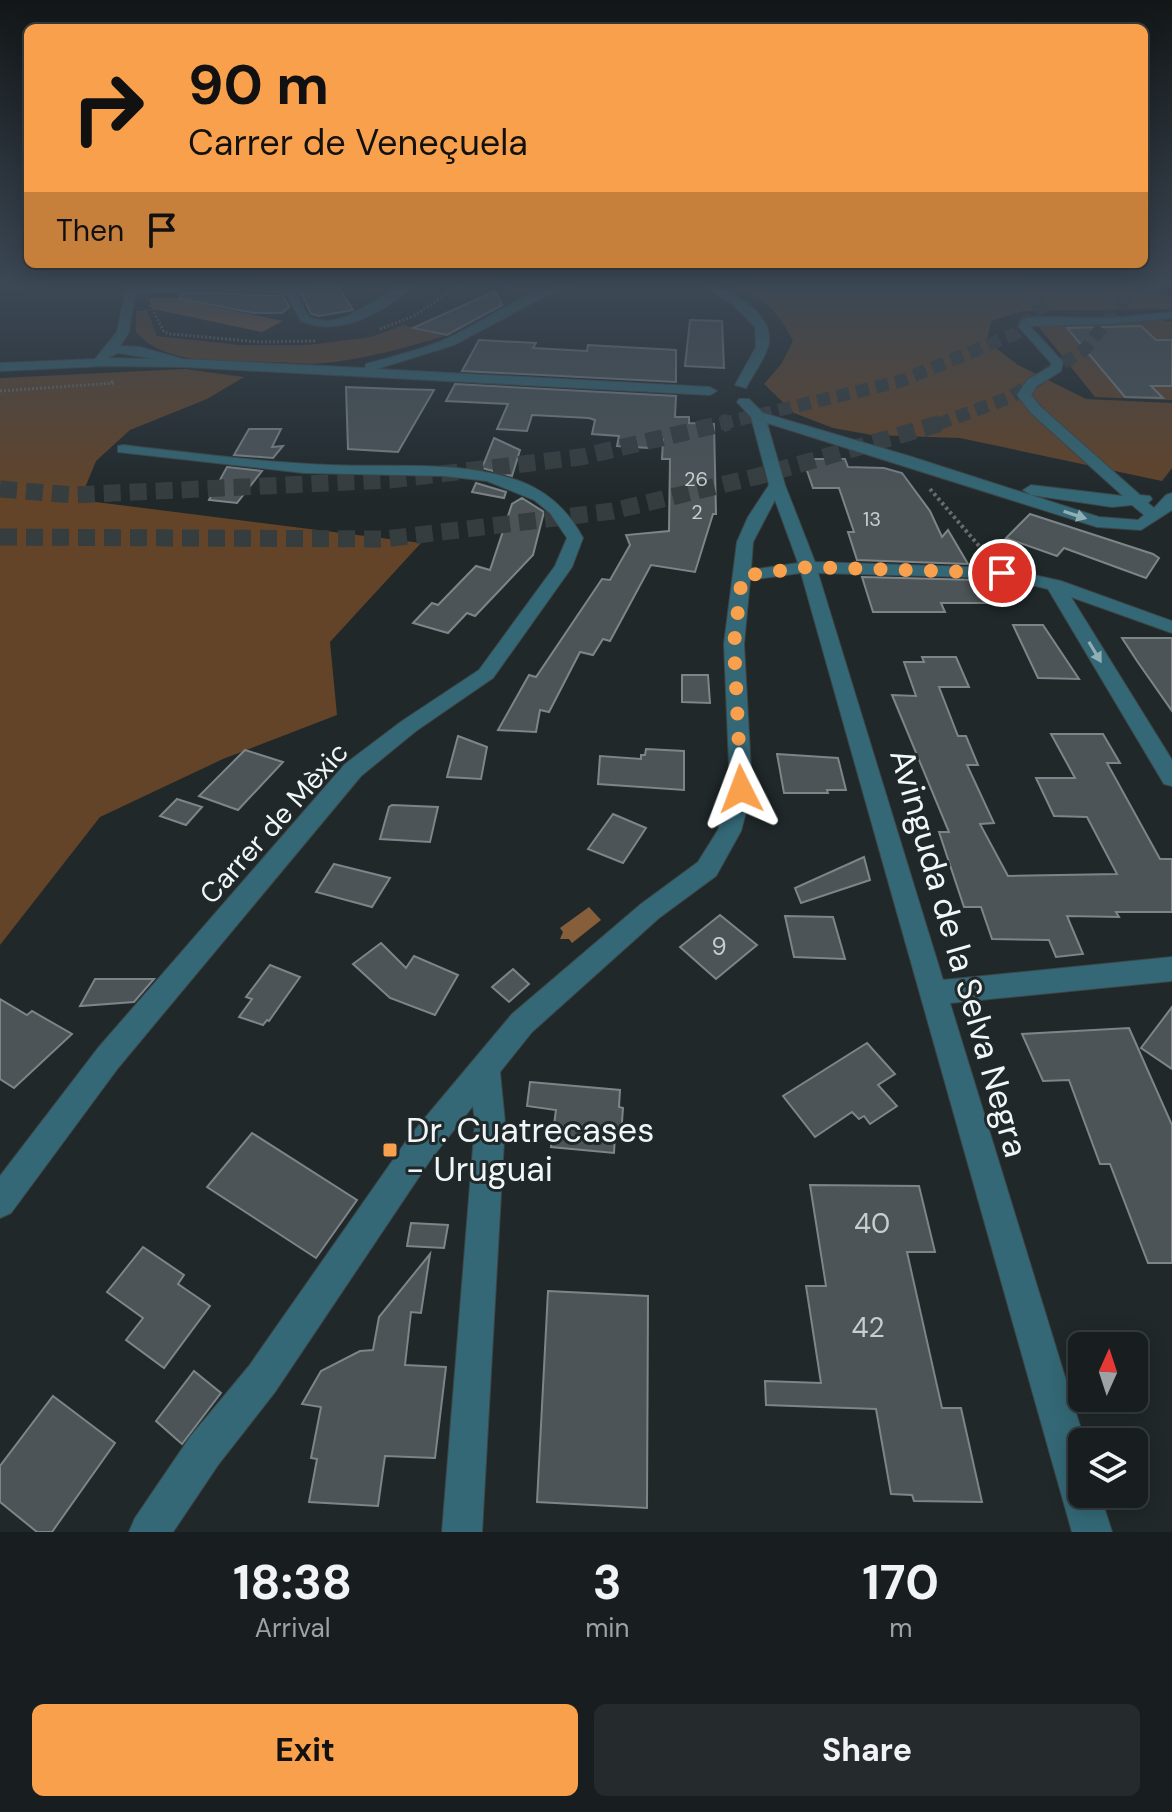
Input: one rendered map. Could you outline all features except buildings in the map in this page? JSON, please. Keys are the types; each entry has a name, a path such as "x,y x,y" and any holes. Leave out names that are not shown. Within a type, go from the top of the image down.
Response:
{"street":[{"path":"0,367 95,357"},
{"path":"154,357 183,363 357,372 744,402 753,399 755,394 741,385 721,385 719,398"},
{"path":"357,372 402,357"},
{"path":"741,385 756,357"},
{"path":"1053,357 1057,368 1032,383 1024,395 1036,410 1154,516"},
{"name":"Avinguda de la Selva Negra","path":"744,402 758,416 777,485 808,567 1092,1532"},
{"path":"758,416 904,459 1097,522 1141,525 1172,496"},
{"name":"Carrer de Mèxic","path":"0,1202 108,1058 353,770 409,726 486,674 563,567 575,538 563,514 543,499 506,481 464,474 269,467 123,449"},
{"path":"975,482 1112,502 1172,496"},
{"path":"149,1532 204,1451 262,1379 420,1148 522,1023 650,911 707,869 729,831 741,789 734,644 745,542 756,517 777,485"},
{"path":"742,576 808,567 1002,573 1055,585 1172,627"},
{"path":"1055,585 1172,778"},
{"path":"934,993 1172,969"},
{"path":"462,1532 490,1123 485,1068"}],"path":[{"path":"904,459 1002,573"}],"shaded area":[{"path":"189,357 360,357 304,364"},
{"path":"785,357 1008,357 1086,399 1172,403 1172,468 1162,481 960,438 872,435 833,428 794,413 764,384"},
{"path":"1063,357 1172,357 1172,400 1095,397"},
{"path":"185,369 244,377 207,399 130,430 96,461 80,500 421,543 330,642 337,715 223,759 100,817 0,945 0,378"},
{"path":"589,907 601,920 572,943 569,939 560,939 563,932 560,928"}],"tunnel":[{"path":"720,424 898,382 958,357"},
{"path":"938,424 1011,397 1072,357"},
{"path":"0,489 74,495 390,480 581,457 729,422"},
{"path":"0,537 385,539 613,511 759,476 945,422"}],"place":[{"name":"Dr. Cuatrecases - Uruguai","path":"390,1150"}],"route":[{"path":"741,789 734,644 742,576 808,567 1002,573"}]}
